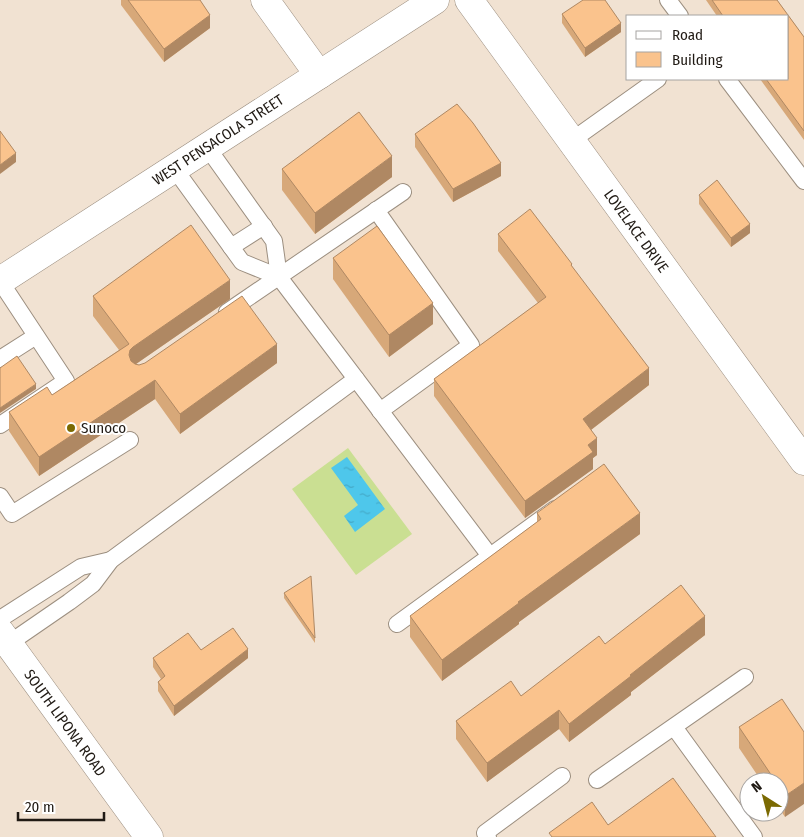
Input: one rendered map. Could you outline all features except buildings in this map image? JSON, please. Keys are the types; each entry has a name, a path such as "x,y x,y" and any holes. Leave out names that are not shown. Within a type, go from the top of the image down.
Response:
{"street":[{"path":"265,0 320,75"},
{"name":"WEST PENSACOLA STREET","path":"0,281 435,0"},
{"name":"LOVELACE DRIVE","path":"468,0 804,461"},
{"name":"SOUTH LIPONA ROAD","path":"3,632 149,837"}],"lane":[{"path":"668,0 679,15"},
{"path":"571,141 657,80"},
{"path":"728,80 804,181"},
{"path":"207,147 274,241 279,277 490,556"},
{"path":"174,168 242,262 279,277"},
{"path":"217,320 403,192"},
{"path":"376,210 471,345 380,411"},
{"path":"231,247 264,226"},
{"path":"0,281 66,381 0,425"},
{"path":"0,359 36,336"},
{"path":"3,632 69,602 93,584 111,560 356,379"},
{"path":"0,496 12,514 130,440"},
{"path":"397,624 568,498"},
{"path":"3,632 55,583 81,567 111,560"},
{"path":"55,583 69,602"},
{"path":"597,780 745,677"},
{"path":"674,727 754,837"},
{"path":"488,837 485,833 562,776"}],"green space":[{"path":"348,448 412,534 356,575 292,489"}],"water":[{"path":"347,457 385,509 355,532 344,516 358,505 331,468"}],"place":[{"name":"Sunoco","path":"71,428"}]}
